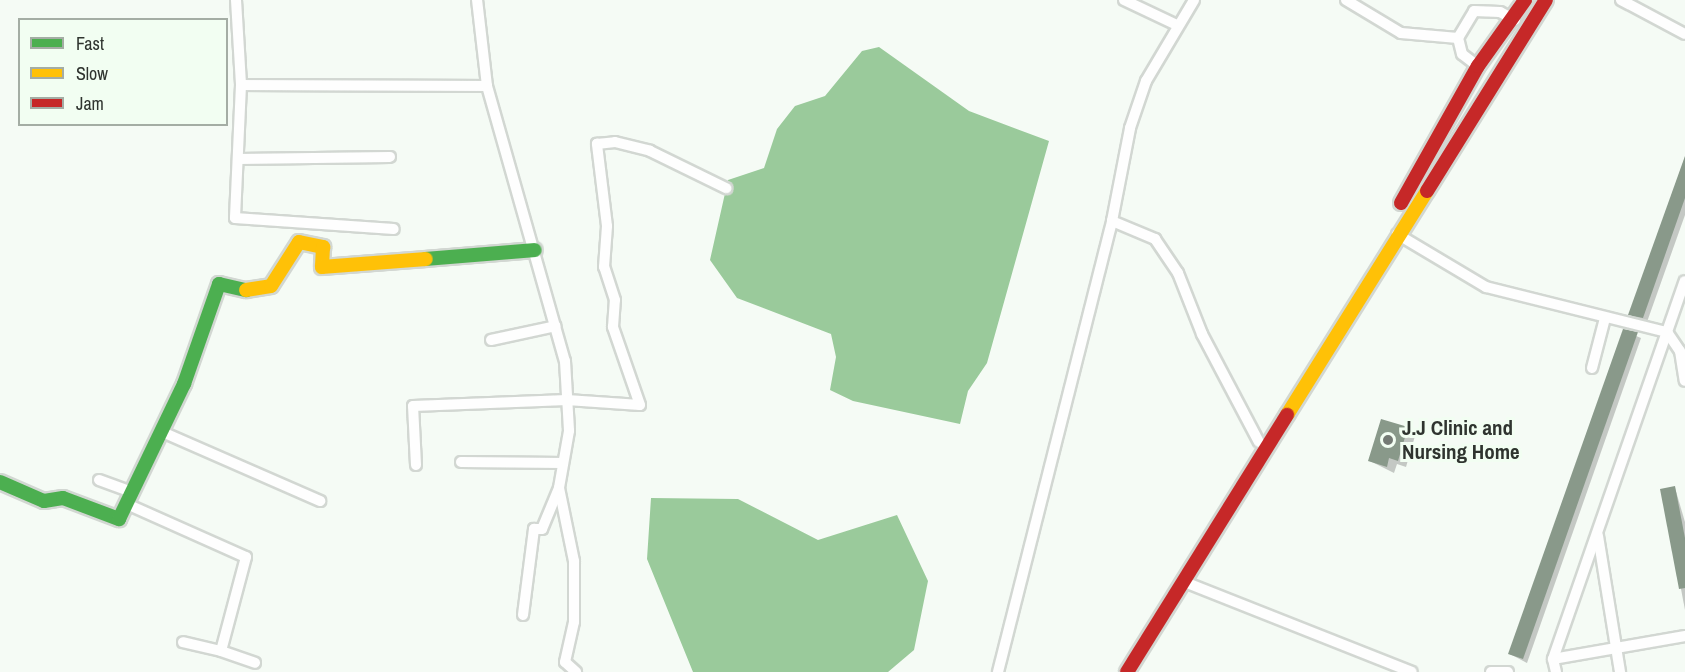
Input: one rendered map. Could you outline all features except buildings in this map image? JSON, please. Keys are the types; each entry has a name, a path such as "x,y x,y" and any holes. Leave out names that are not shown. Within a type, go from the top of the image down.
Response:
{"main road":[{"path":"1115,672 1337,317 1478,66 1525,0"},
{"path":"1127,672 1182,581 1266,454 1397,234 1546,0"},
{"path":"0,482 44,501 63,498 119,519 131,499 160,431 184,384 219,284 253,292 271,286 299,242 323,247 322,267 535,250"}],"street":[{"path":"236,0 241,86 234,218 394,229"},
{"path":"477,0 487,86 566,360 567,400 559,488 542,529 534,530 523,615"},
{"path":"1124,0 1177,25"},
{"path":"998,672 1146,81 1177,25 1194,0"},
{"path":"1346,0 1401,33 1458,38"},
{"path":"1621,0 1685,34"},
{"path":"1496,80 1462,54 1458,38 1474,11 1513,19 1529,27"},
{"path":"241,86 487,86"},
{"path":"416,465 413,406 567,400 640,405 613,327 615,300 604,267 607,226 597,144 615,142 650,151 726,188"},
{"path":"238,159 390,157"},
{"path":"1112,221 1155,239 1178,273 1202,334 1259,442"},
{"path":"1397,234 1486,287 1667,332 1680,351 1685,381"},
{"path":"1556,672 1553,659 1685,281"},
{"path":"1592,368 1605,318"},
{"path":"491,340 556,326"},
{"path":"160,431 320,501"},
{"path":"461,462 563,463"},
{"path":"99,480 131,499 246,557 221,651"},
{"path":"559,488 574,561 574,622 565,662 576,672"},
{"path":"1598,532 1620,672"},
{"path":"1182,581 1412,672"},
{"path":"1553,659 1685,636"},
{"path":"183,642 221,651 255,663"},
{"path":"1491,672 1508,672"}],"shaded area":[{"path":"879,47 969,111 1049,141 987,363 968,391 960,424 853,401 830,390 836,357 831,334 737,298 710,260 728,180 764,168 777,129 795,106 825,96 862,51"},
{"path":"651,498 738,499 818,540 897,515 928,581 914,650 888,672 693,672 647,559"}],"traffic: fast":[{"path":"426,259 535,250"},
{"path":"0,482 44,501 63,498 119,519 184,384 219,284 246,290"}],"traffic: slow":[{"path":"1287,415 1427,191"},
{"path":"246,290 271,286 299,242 323,247 322,267 426,259"}],"traffic: jam":[{"path":"1401,203 1478,66 1525,0"},
{"path":"1427,191 1546,0"},
{"path":"1127,672 1287,415"}],"place":[{"name":"J.J Clinic and Nursing Home","path":"1388,440"}]}
